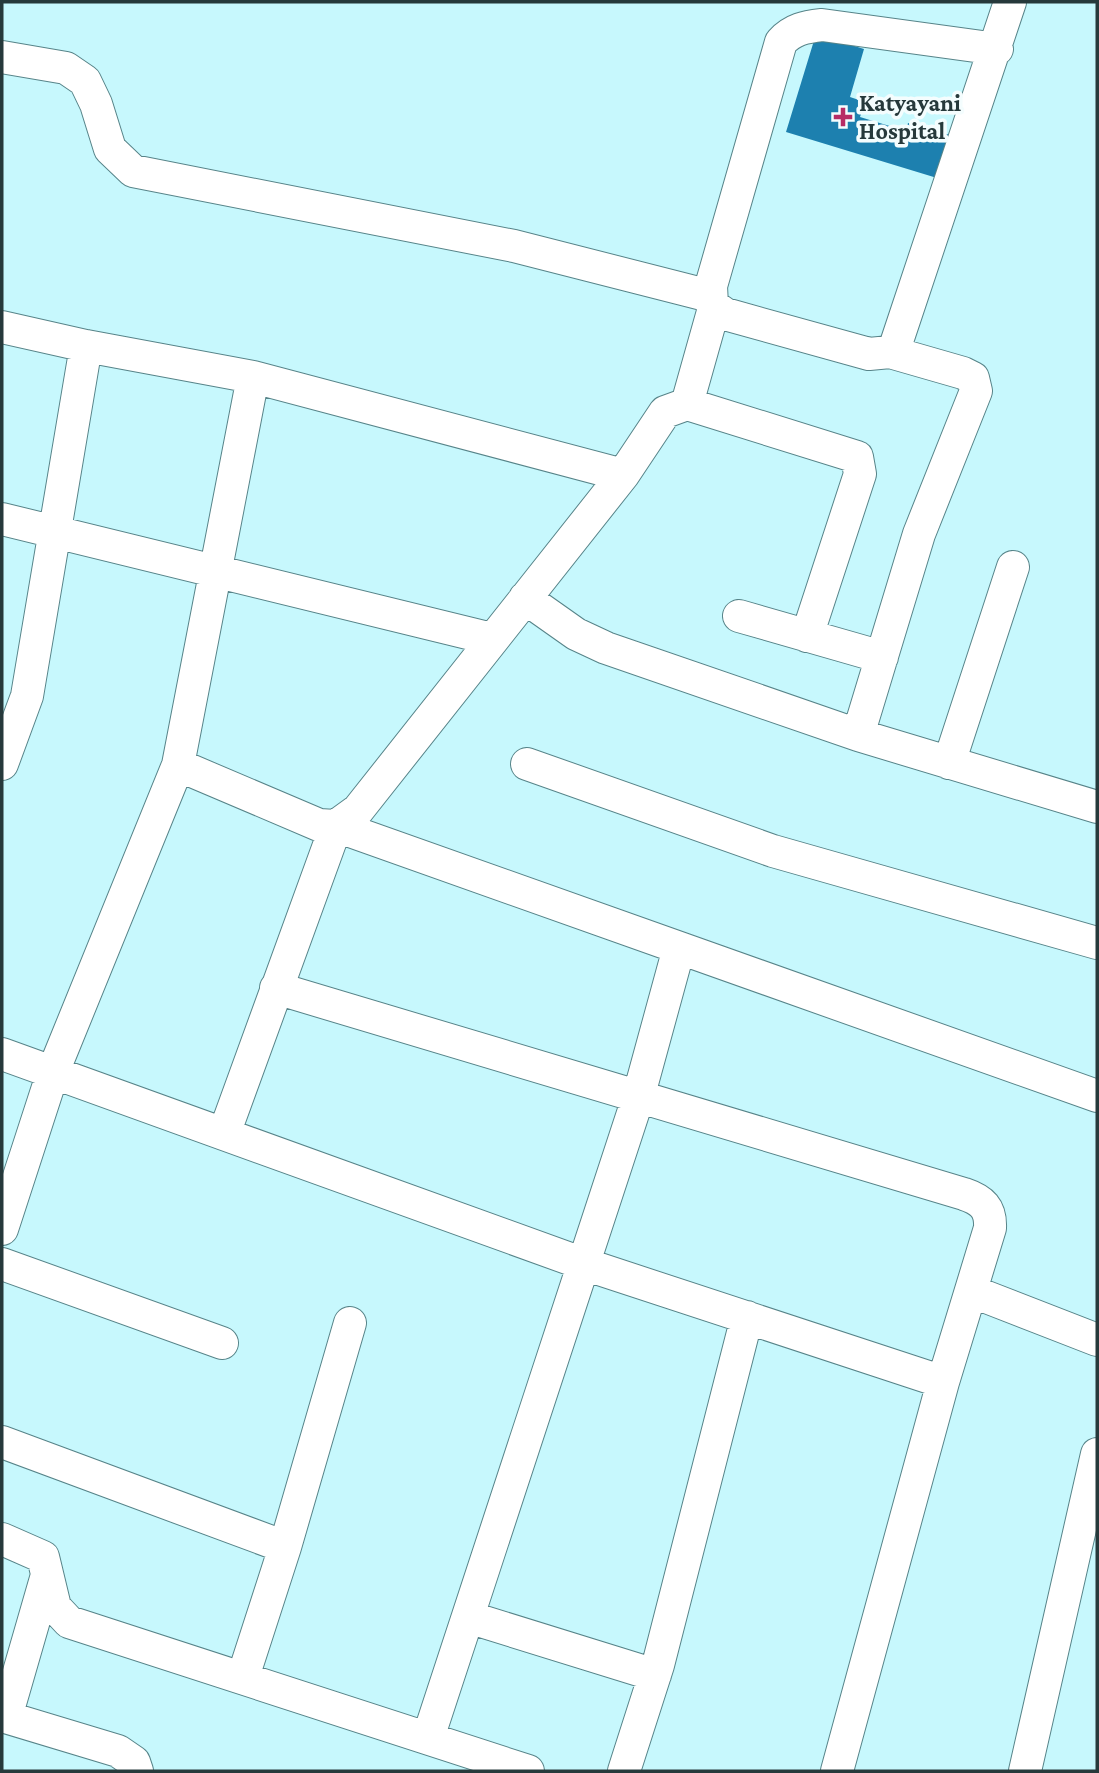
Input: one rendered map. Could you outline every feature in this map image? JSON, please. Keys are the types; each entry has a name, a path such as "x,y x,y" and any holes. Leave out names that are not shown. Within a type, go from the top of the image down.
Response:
{"street":[{"path":"890,352 895,347 907,312 997,49 1010,2"},
{"path":"687,404 781,41 787,35 807,27 822,25 997,49"},
{"path":"2,57 66,68 85,81 96,104 110,149 134,171 514,246 712,302 725,314 869,354 890,352 973,378 976,391 919,534 858,735"},
{"path":"2,327 86,346 253,377 623,475"},
{"path":"2,764 27,696 86,346"},
{"path":"2,1229 53,1073 178,765 253,377"},
{"path":"224,1134 336,826 358,810 623,475 665,412 675,406 687,404 857,457 860,474 807,635"},
{"path":"2,519 492,639"},
{"path":"948,763 1013,566"},
{"path":"525,598 576,634 606,648 858,735 1097,807"},
{"path":"739,615 882,657"},
{"path":"527,764 773,851 1097,943"},
{"path":"178,765 319,825 336,826 1097,1096"},
{"path":"428,1738 638,1098 679,948"},
{"path":"276,988 981,1200 988,1213 990,1228 943,1382 837,1771"},
{"path":"2,1054 584,1264 943,1382"},
{"path":"2,1264 222,1343"},
{"path":"971,1291 1097,1339"},
{"path":"624,1771 655,1675 747,1317"},
{"path":"243,1677 285,1547 350,1323"},
{"path":"2,1442 285,1547"},
{"path":"1025,1771 1092,1496 1097,1454"},
{"path":"2,1539 43,1558 55,1607 69,1622 528,1771"},
{"path":"47,1574 4,1717 118,1751 134,1762 137,1771"},
{"path":"468,1617 655,1675"}],"building":[{"path":"816,34 864,49 850,97 865,102 860,117 906,131 908,123 950,135 937,178 786,132"}],"place":[{"name":"Katyayani Hospital","path":"843,117"}]}
